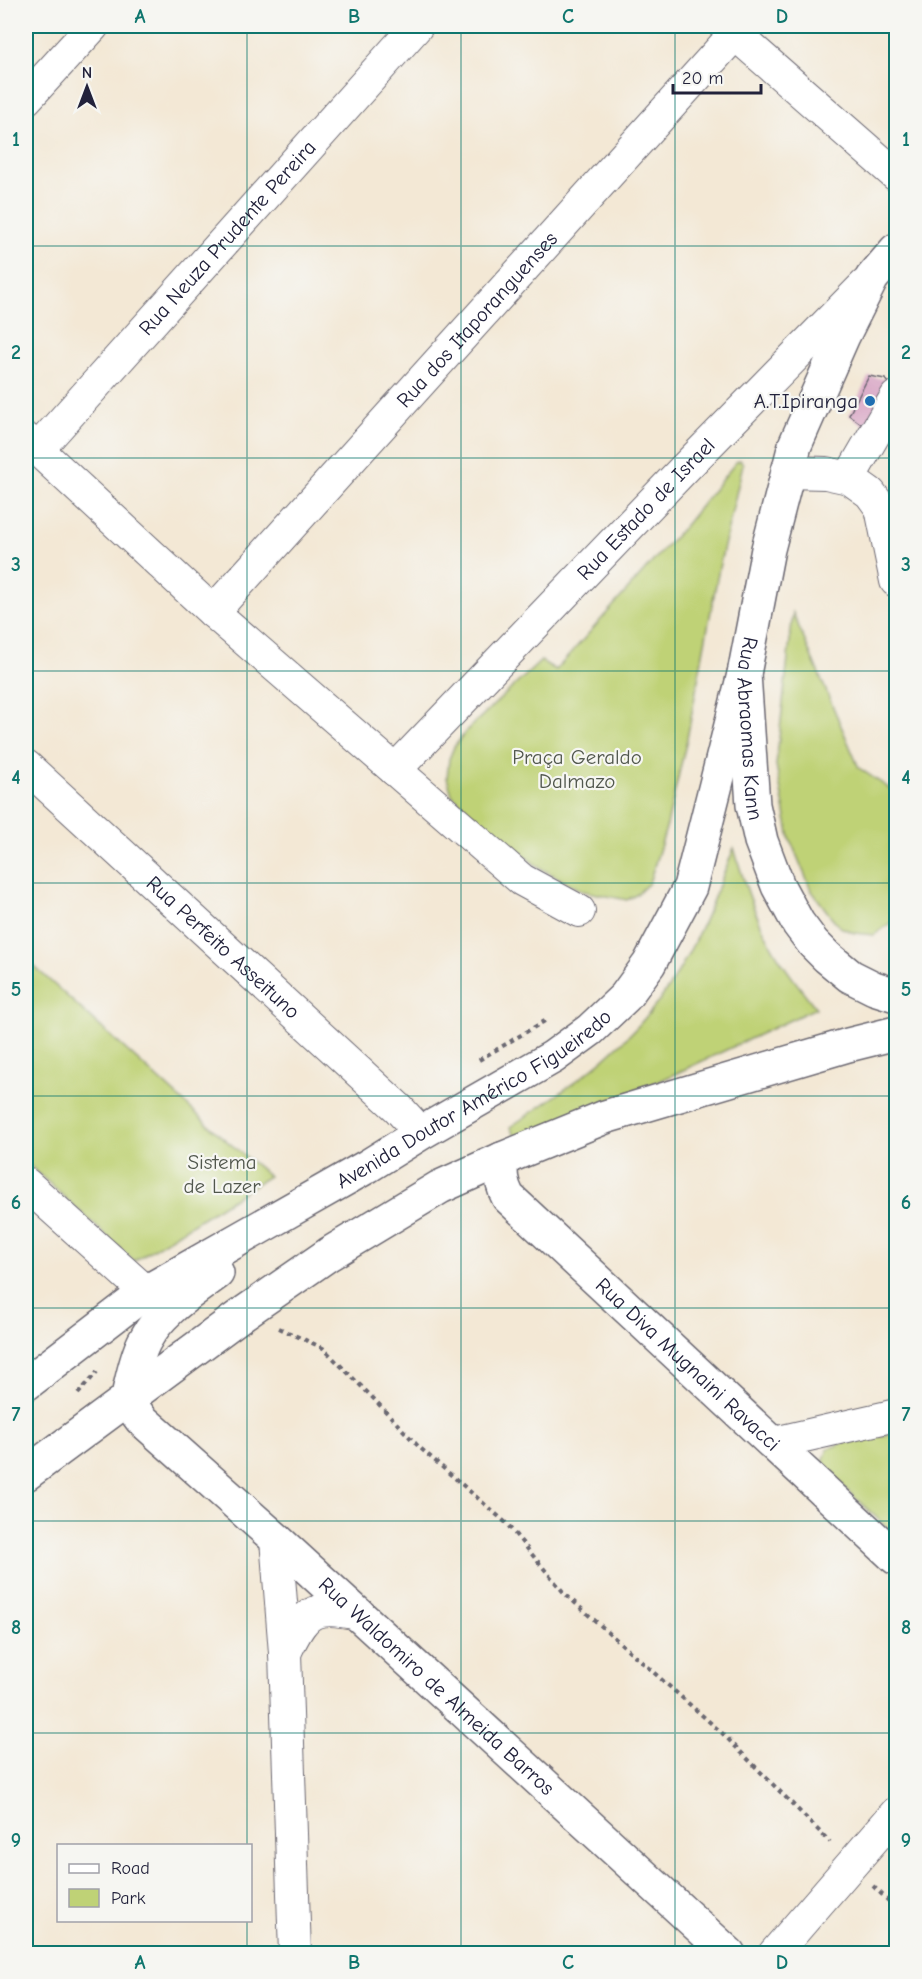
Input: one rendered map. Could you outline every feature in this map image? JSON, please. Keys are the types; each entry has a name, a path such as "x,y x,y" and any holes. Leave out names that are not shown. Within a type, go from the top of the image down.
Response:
{"main road":[{"name":"Rua Estado de Israel","path":"872,278 897,250"},
{"name":"Rua Abraomas Kann","path":"872,278 843,336 795,445 768,549 744,674 753,805 761,841 778,886 798,923 813,943 850,976 889,987"},
{"name":"Avenida Doutor Américo Figueiredo","path":"26,1384 146,1292 368,1166 421,1132 553,1057 591,1030 625,997 649,964 690,887 744,674"},
{"path":"26,1474 123,1412 245,1313 329,1254 440,1187 606,1117 848,1045 897,1033"},
{"name":"Rua Diva Mugnaini Ravacci","path":"502,1159 500,1170 508,1197 897,1558"},
{"path":"123,1412 137,1358 144,1342 155,1324 174,1304 368,1166"},
{"name":"Rua Waldomiro de Almeida Barros","path":"123,1412 276,1539 729,1953"}],"street":[{"path":"26,99 93,26"},
{"name":"Rua Neuza Prudente Pereira","path":"31,444 417,26"},
{"path":"734,28 897,175"},
{"name":"Rua dos Itaporanguenses","path":"213,612 734,28"},
{"name":"Rua Estado de Israel","path":"395,770 683,470 872,278"},
{"path":"849,478 897,397"},
{"path":"31,444 213,612 522,880 579,912"},
{"path":"787,472 826,473 849,478 870,493 881,508 897,581"},
{"name":"Rua Perfeito Asseituno","path":"26,766 398,1108 421,1132"},
{"path":"26,1184 146,1292"},
{"path":"774,1443 897,1414"},
{"path":"276,1539 285,1653 295,1953"},
{"path":"285,1653 299,1624 319,1610 334,1609 359,1614"},
{"path":"774,1953 897,1813"}],"path":[{"path":"477,1061 555,1014"},
{"path":"245,1313 323,1348 374,1398 418,1446 505,1522 565,1594 722,1733 897,1908"},
{"path":"75,1397 103,1365"}],"green space":[{"name":"Praça Geraldo Dalmazo","path":"740,460 743,464 719,568 687,739 667,825 649,883 627,900 583,891 540,868 485,825 452,795 447,778 449,759 454,747 469,728 541,661 556,670"},
{"path":"793,613 859,768 896,793 896,916 874,935 854,933 840,927 811,890 790,839 776,765"},
{"path":"734,848 751,901 769,941 816,1008 664,1079 516,1139 510,1127 603,1060 636,1028 664,994 688,954"},
{"name":"Sistema de Lazer","path":"26,959 222,1137 269,1176 134,1261 26,1162"},
{"path":"896,1433 896,1536 836,1480 823,1461 828,1449 842,1443"}],"building":[{"name":"A.T.Ipiranga","path":"869,376 885,379 891,387 868,429 849,415"}],"place":[{"name":"A.T.Ipiranga","path":"870,401"}]}
